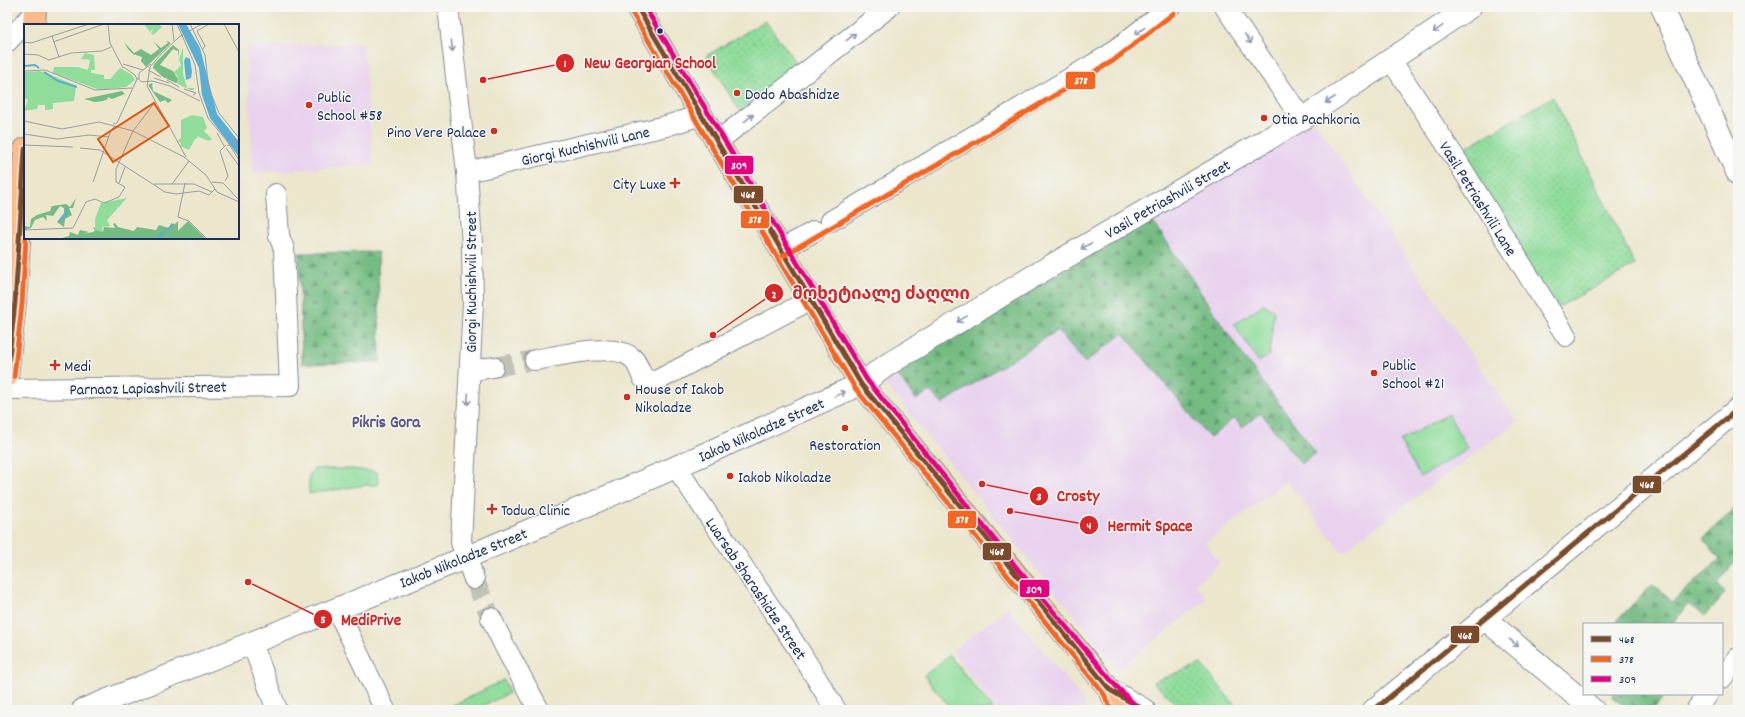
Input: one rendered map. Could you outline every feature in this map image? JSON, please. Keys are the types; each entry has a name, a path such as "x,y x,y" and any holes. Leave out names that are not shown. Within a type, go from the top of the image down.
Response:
{"main road":[{"path":"637,7 861,384 1110,690 1119,710"},
{"path":"7,376 15,304 24,164"}],"street":[{"name":"Giorgi Kuchishvili Street","path":"448,7 468,172 472,245 473,303 461,542 465,558 474,579"},
{"path":"718,141 889,7"},
{"path":"780,250 823,226 1109,55 1170,7"},
{"path":"1226,7 1302,118"},
{"name":"Vasil Petriashvili Street","path":"861,384 887,365 1025,281 1302,118 1470,7"},
{"path":"1662,7 1738,174"},
{"path":"25,24 34,15"},
{"path":"7,42 24,25"},
{"name":"Vasil Petriashvili Lane","path":"1391,60 1459,164 1566,336"},
{"name":"Giorgi Kuchishvili Lane","path":"468,172 666,126 701,115"},
{"name":"Parnaoz Lapiashvili Street","path":"7,389 290,386 284,249 279,236 276,194"},
{"path":"535,360 601,350 620,350 632,357 643,378 654,382 810,300"},
{"path":"470,371 492,367"},
{"name":"Iakob Nikoladze Street","path":"83,710 465,558 676,467 861,384"},
{"path":"1374,710 1738,409"},
{"name":"Luarsab Sharashidze Street","path":"676,467 797,647 836,710"},
{"path":"337,609 385,710"},
{"path":"491,618 539,710"},
{"path":"1484,618 1593,710"},
{"path":"252,642 277,710"},
{"path":"1723,677 1738,658"},
{"path":"1110,690 1144,710"},
{"path":"1696,710 1707,695"}],"shaded area":[{"name":"Public School #58","path":"363,43 373,164 253,173 246,47"},
{"path":"1314,120 1517,422 1342,552 1286,481 1205,543 1220,563 1195,584 1207,599 1118,669 881,379 883,373 1210,186"},
{"path":"1008,608 1083,700 1085,710 996,710 952,651"}],"green space":[{"path":"765,21 799,66 739,110 706,56"},
{"path":"1553,97 1635,265 1555,309 1460,151"},
{"path":"1152,220 1244,357 1316,453 1301,464 1261,413 1242,427 1234,418 1210,438 1123,333 1085,363 1058,330 942,404 930,391 916,400 893,369"},
{"path":"378,252 380,362 302,364 299,253"},
{"path":"1264,304 1274,311 1269,355 1259,362 1234,324"},
{"path":"1448,414 1468,449 1420,477 1400,441"},
{"path":"314,469 351,469 377,472 378,485 366,485 309,494 309,475"},
{"path":"1735,507 1738,510 1738,558 1717,584 1725,593 1705,616 1689,604 1673,623 1615,623 1651,585 1661,590 1672,602 1720,559 1703,538"},
{"path":"949,655 993,709 992,710 952,710 924,676"},
{"path":"1201,664 1239,710 1183,710 1153,682"},
{"path":"504,680 509,693 474,710 448,710 447,708"},
{"path":"1613,695 1658,695 1662,698 1654,710 1630,710 1612,697"}],"tunnel":[{"path":"493,367 535,360"},
{"path":"474,579 491,618"}],"transit line":[{"name":"468","path":"637,7 861,384 1110,690 1144,710"},
{"name":"309","path":"645,7 867,380 1017,568 1115,685 1135,705"},
{"name":"378","path":"631,11 855,388 1104,694 1111,710"},
{"name":"378","path":"783,256 1113,61 1174,13"},
{"name":"468","path":"7,376 15,303 24,164"},
{"name":"378","path":"14,377 22,304 26,239"},
{"name":"468","path":"1374,710 1738,409"}],"place":[{"name":"New Georgian School","path":"483,80"},
{"name":"Dodo Abashidze","path":"737,93"},
{"name":"Public School #58","path":"309,105"},
{"name":"Otia Pachkoria","path":"1264,118"},
{"name":"Pino Vere Palace","path":"494,131"},
{"name":"City Luxe","path":"675,183"},
{"name":"მოხეტიალე ძაღლი","path":"713,335"},
{"name":"Medi","path":"55,365"},
{"name":"Public School #21","path":"1374,373"},
{"name":"House of Iakob Nikoladze","path":"627,397"},
{"name":"Restoration","path":"845,428"},
{"name":"Iakob Nikoladze","path":"730,476"},
{"name":"Crosty","path":"982,484"},
{"name":"Todua Clinic","path":"492,509"},
{"name":"Hermit Space","path":"1010,511"},
{"name":"MediPrive","path":"248,582"}],"district":[{"name":"Pikris Gora","path":"386,421"}]}
